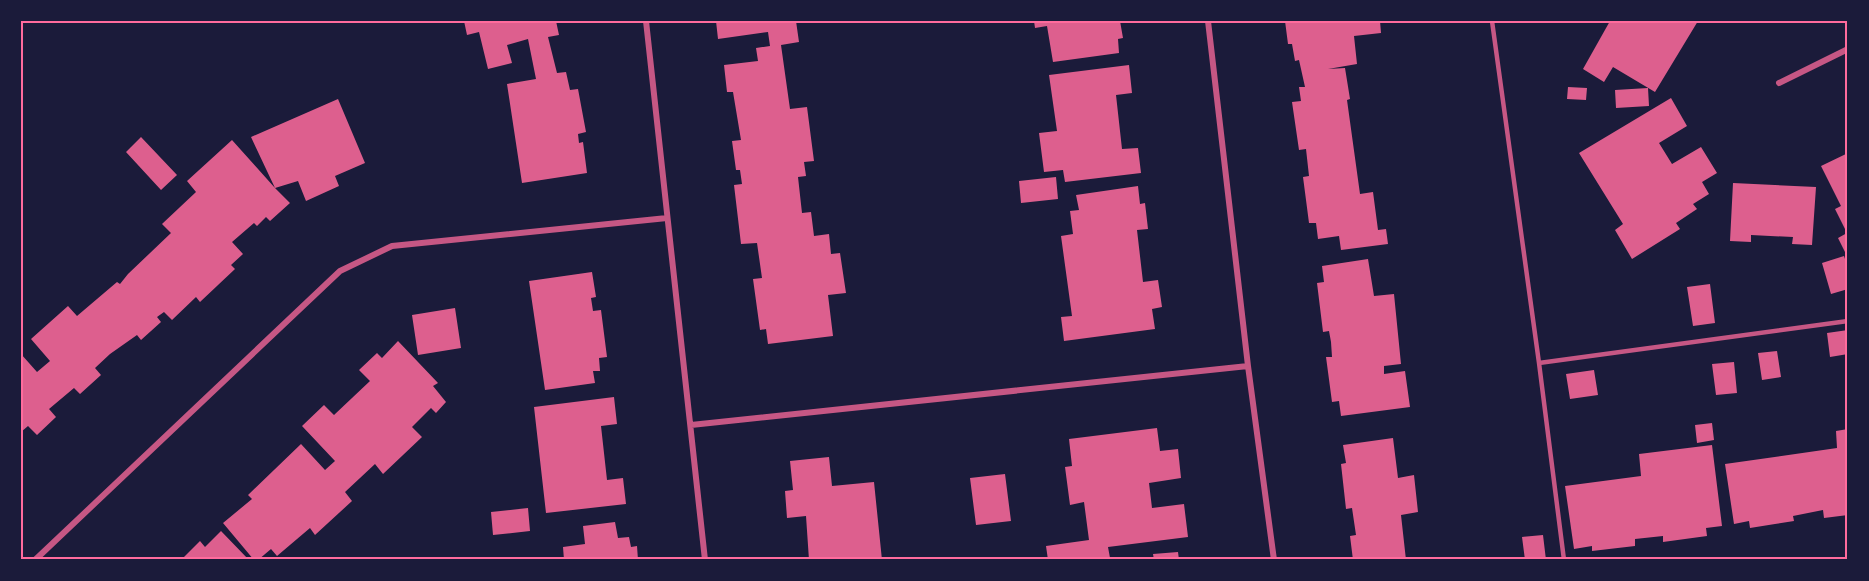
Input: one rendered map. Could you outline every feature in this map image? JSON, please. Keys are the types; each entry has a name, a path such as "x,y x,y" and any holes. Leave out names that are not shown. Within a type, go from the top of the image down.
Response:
{"street":[{"path":"646,21 705,560"},
{"path":"1208,21 1248,366 1274,560"},
{"path":"1779,82 1848,49"},
{"path":"35,560 340,271 392,246 667,218"},
{"path":"691,425 1248,366"}],"lane":[{"path":"1492,21 1564,560"},
{"path":"1539,363 1848,321"}],"building":[{"path":"464,21 556,21 559,35 548,37 557,73 566,72 570,90 578,89 586,132 578,134 579,143 583,142 587,173 522,183 507,84 536,79 528,39 507,45 512,63 488,69 479,32 467,35"},
{"path":"716,21 796,21 799,42 781,45 790,109 807,107 814,161 804,162 806,176 798,177 802,213 811,212 814,236 829,234 831,254 840,253 846,293 828,295 833,336 768,344 766,329 760,330 753,279 762,278 757,243 741,244 734,185 742,184 740,170 736,170 732,141 741,140 733,92 727,92 724,65 758,61 756,48 770,46 768,32 718,39"},
{"path":"1034,21 1120,21 1123,38 1118,39 1119,53 1053,62 1047,26 1035,28"},
{"path":"1285,21 1380,21 1381,33 1354,36 1357,64 1328,69 1345,68 1360,194 1373,192 1378,230 1386,229 1388,244 1341,250 1339,236 1318,239 1316,223 1309,223 1303,177 1309,176 1306,149 1299,150 1292,102 1301,101 1299,87 1305,87 1299,60 1295,61 1292,44 1288,44"},
{"path":"1610,21 1698,21 1655,92 1613,67 1604,82 1583,69"},
{"path":"1129,65 1132,93 1116,95 1122,149 1138,148 1141,173 1065,182 1063,170 1044,172 1039,133 1057,131 1049,75"},
{"path":"1568,87 1587,88 1586,100 1567,99"},
{"path":"1648,88 1649,106 1616,108 1615,90"},
{"path":"1671,98 1687,126 1659,143 1672,164 1701,147 1717,173 1702,182 1709,194 1693,204 1697,209 1676,223 1680,229 1632,259 1615,230 1623,224 1579,153"},
{"path":"338,99 365,163 335,176 339,186 306,201 298,181 275,188 251,137"},
{"path":"141,137 177,175 161,190 126,152"},
{"path":"232,140 290,203 270,221 266,217 257,226 254,223 232,242 243,254 231,265 235,269 200,302 196,297 172,320 164,312 157,317 161,322 141,340 137,335 110,354 95,368 101,375 80,394 74,388 49,409 56,417 37,435 28,426 21,432 21,354 37,372 50,361 31,339 68,306 77,316 117,282 120,284 171,233 162,224 196,192 187,181"},
{"path":"1848,153 1848,258 1838,238 1847,233 1835,209 1841,206 1821,166"},
{"path":"1056,177 1058,199 1021,203 1019,181"},
{"path":"1733,183 1816,187 1812,245 1792,244 1793,237 1751,235 1751,242 1730,241"},
{"path":"1138,186 1140,204 1145,203 1148,229 1137,230 1143,282 1158,280 1162,307 1152,309 1155,329 1064,341 1061,317 1072,316 1061,236 1073,234 1070,211 1079,210 1076,195"},
{"path":"1844,256 1848,268 1848,289 1831,294 1822,263"},
{"path":"1368,259 1374,296 1394,294 1401,364 1384,366 1384,374 1405,371 1410,407 1341,416 1339,401 1332,402 1326,357 1332,357 1331,342 1329,331 1323,332 1317,283 1324,282 1322,266"},
{"path":"592,272 596,297 591,298 593,311 601,310 607,357 599,358 600,371 593,371 595,383 545,390 529,281"},
{"path":"1710,284 1715,323 1693,326 1687,287"},
{"path":"455,308 461,348 418,355 412,315"},
{"path":"1848,330 1848,354 1830,357 1827,333"},
{"path":"398,341 438,383 433,386 446,402 436,413 431,408 412,427 422,437 383,474 375,464 345,492 352,501 315,535 310,528 277,556 271,549 258,560 254,560 223,523 252,499 248,495 301,444 325,470 335,461 302,426 324,405 334,415 370,381 359,370 377,353 382,358"},
{"path":"1777,351 1781,377 1762,380 1758,353"},
{"path":"1734,362 1737,393 1716,395 1712,364"},
{"path":"1594,370 1598,395 1570,399 1566,374"},
{"path":"614,397 617,424 601,426 607,480 623,478 626,504 546,513 534,407"},
{"path":"1712,423 1714,440 1697,443 1695,425"},
{"path":"1157,428 1160,451 1178,449 1181,478 1149,483 1152,508 1184,504 1188,537 1108,547 1110,558 1048,560 1046,546 1089,540 1084,502 1070,505 1065,467 1072,466 1069,439"},
{"path":"1848,429 1848,515 1824,518 1823,510 1793,516 1794,521 1750,528 1749,521 1734,524 1725,464 1837,448 1836,431"},
{"path":"1393,438 1398,478 1414,475 1418,512 1401,515 1406,560 1353,560 1350,536 1356,535 1352,508 1346,509 1341,464 1346,463 1343,445"},
{"path":"1712,445 1722,526 1706,528 1707,536 1663,542 1663,536 1635,539 1635,546 1592,551 1592,546 1574,549 1565,486 1641,476 1639,454"},
{"path":"829,457 832,486 874,482 882,560 809,560 806,516 787,518 785,491 793,490 790,461"},
{"path":"1005,474 1011,521 976,525 970,478"},
{"path":"528,508 530,531 493,535 491,512"},
{"path":"615,522 618,538 629,537 631,547 637,546 638,560 564,560 563,547 585,544 583,526"},
{"path":"221,531 249,560 181,560 200,541 205,547"},
{"path":"1543,535 1546,560 1525,560 1522,537"},
{"path":"1178,552 1179,560 1154,560 1153,554"}]}
